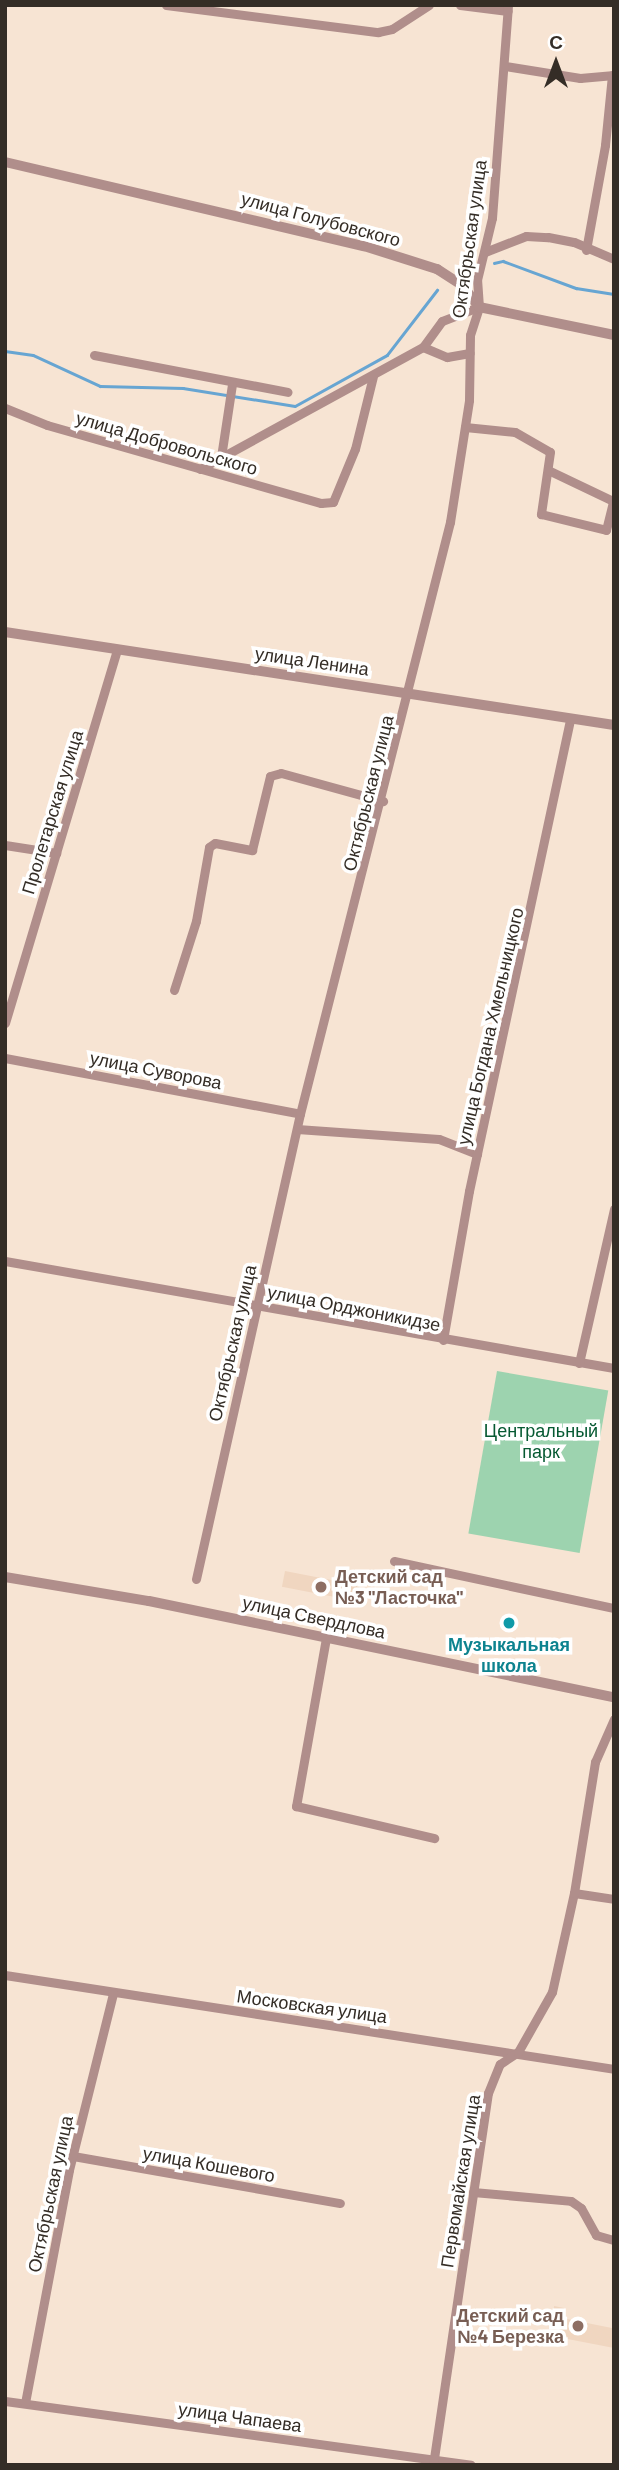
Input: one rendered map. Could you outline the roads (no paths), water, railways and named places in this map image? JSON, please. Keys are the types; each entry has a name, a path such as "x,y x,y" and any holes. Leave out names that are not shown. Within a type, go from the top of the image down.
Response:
{"street":[{"path":"166,5 378,32 392,29 429,5"},
{"path":"460,5 508,8"},
{"name":"Октябрьская улица","path":"196,1579 300,1114 383,801 450,522 465,427 470,335 479,307 477,280 485,252 505,66 508,8"},
{"path":"505,66 580,78 613,75 605,145 586,250"},
{"name":"улица Голубовского","path":"5,162 364,246 437,269 464,286 479,307"},
{"path":"574,242 589,232"},
{"path":"485,252 526,236 574,242 586,250 614,259"},
{"path":"201,469 423,347 442,321 479,307 614,335"},
{"path":"423,347 447,357 470,353"},
{"path":"94,355 232,384 288,392"},
{"name":"улица Добровольского","path":"5,408 47,425 321,503 333,502 344,484 373,376"},
{"path":"221,457 232,384"},
{"path":"465,427 515,432 550,452 541,514 606,530 613,501 548,470"},
{"name":"улица Ленина","path":"5,632 614,724"},
{"name":"Пролетарская улица","path":"5,1024 10,991 56,853 117,649"},
{"name":"улица Богдана Хмельницкого","path":"443,1340 477,1154 570,719"},
{"path":"174,990 196,921 209,847 215,843 252,850 270,776 281,773 383,801"},
{"path":"5,845 56,853"},
{"name":"улица Суворова","path":"5,1058 300,1114"},
{"path":"297,1129 439,1139 477,1154"},
{"path":"579,1363 614,1209"},
{"name":"улица Орджоникидзе","path":"5,1261 614,1368"},
{"path":"394,1562 614,1608"},
{"name":"улица Свердлова","path":"5,1577 149,1601 614,1697"},
{"path":"326,1638 296,1806 434,1838"},
{"name":"Первомайская улица","path":"433,2462 488,2093 500,2064 518,2052 552,1992 574,1893 595,1762 614,1719"},
{"path":"574,1893 614,1899"},
{"name":"Московская улица","path":"5,1975 518,2052 614,2070"},
{"name":"Октябрьская улица","path":"25,2403 73,2156 113,1993"},
{"name":"улица Кошевого","path":"73,2156 340,2203"},
{"path":"473,2192 571,2201 580,2208 596,2235 614,2240"},
{"name":"улица Чапаева","path":"5,2401 433,2462 471,2465"}],"waterway":[{"path":"494,263 503,261 576,288 614,294"},
{"path":"5,351 33,355 100,386 183,388 295,406 387,355 437,290"}],"place":[{"name":"Детский сад №3 \"Ласточка\"","path":"321,1587"},
{"name":"Музыкальная школа","path":"509,1623"},
{"name":"Детский сад №4 Березка","path":"578,2326"}],"park label":[{"name":"Центральный парк","path":"541,1441"}]}
